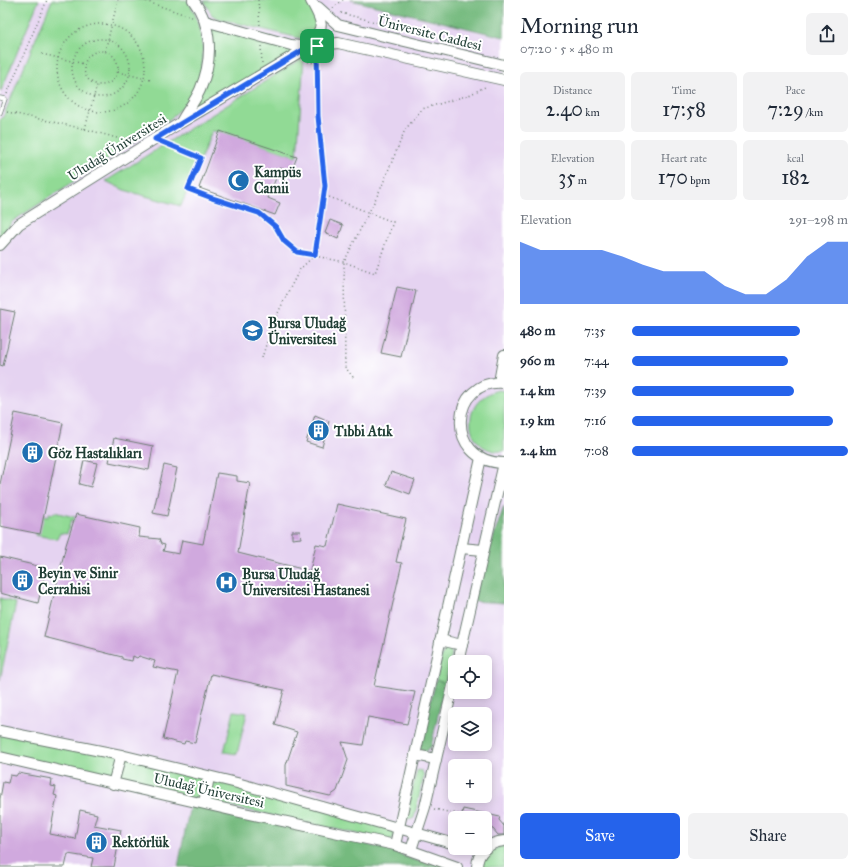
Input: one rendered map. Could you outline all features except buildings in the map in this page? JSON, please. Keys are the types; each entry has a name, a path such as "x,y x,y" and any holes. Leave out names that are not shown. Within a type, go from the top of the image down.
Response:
{"street":[{"name":"Uludağ Üniversitesi","path":"0,245 19,224 180,123 200,90 208,64 209,43 205,21 201,11 193,0"},
{"path":"201,0 201,11"},
{"path":"180,123 312,46 320,31 321,19 310,0"},
{"name":"Üniversite Caddesi","path":"310,0 338,25 504,65"},
{"path":"205,21 291,45 312,46"},
{"name":"Üniversite Caddesi","path":"312,46 338,44 500,80"},
{"path":"460,655 504,463 492,462 481,458 472,451 462,432 462,407 478,389 502,383 504,355"},
{"path":"394,845 481,458"},
{"path":"461,548 483,550"},
{"path":"440,640 462,644"},
{"path":"411,850 426,807 450,699"},
{"name":"Uludağ Üniversitesi","path":"0,731 120,755 209,777 448,842"},
{"path":"113,784 120,755"},
{"path":"415,755 436,760"},
{"name":"Uludağ Üniversitesi","path":"0,757 113,784 394,845 457,867"},
{"path":"204,803 209,777"},
{"path":"492,844 504,841"},
{"path":"477,867 480,855"}],"lane":[{"path":"0,98 5,100 0,112"}],"path":[{"path":"5,100 47,0"},
{"path":"105,51 118,0"},
{"path":"142,0 205,21"},
{"path":"325,14 343,0"},
{"path":"341,13 466,46"},
{"path":"94,24 112,25 127,32 139,44 145,61 144,78 137,94 124,106 108,112 91,111 75,104 63,91 57,75 58,58 65,42 78,30 94,24"},
{"path":"96,39 108,39 118,44 126,53 130,64 129,75 125,86 116,93 105,98 94,97 83,92 75,84 71,73 72,61 77,51 85,43 96,39"},
{"path":"262,358 272,328 287,294 300,269 315,255 324,195 325,171 318,116 312,46"},
{"path":"105,51 116,59 118,72 110,83 97,85 86,77 84,64 92,53 105,51"},
{"path":"42,54 84,64"},
{"path":"118,72 151,80"},
{"path":"353,377 345,367 344,262 381,188 405,130 422,109 469,94 500,80"},
{"path":"85,129 97,85"},
{"path":"0,112 85,129 145,146"},
{"path":"155,139 201,158 188,189 259,213 276,227 284,241 297,252 344,262 375,273 393,222 324,195"},
{"path":"426,807 448,812"}],"shaded area":[{"name":"Bursa Uludağ Üniversitesi","path":"0,0 504,0 504,867 0,867"}],"green space":[{"path":"0,0 39,0 1,91 0,90"},
{"path":"52,0 187,0 197,20 202,42 203,54 200,77 191,97 170,119 13,221 0,237 0,120 3,117"},
{"path":"308,0 321,19 314,34 303,39 220,19 212,15 204,1"},
{"path":"351,0 504,0 504,37"},
{"path":"205,21 308,47 180,123 208,64"},
{"path":"304,57 297,157 220,132 212,131 181,206 124,190 106,181"},
{"path":"498,390 504,391 504,451 491,450 481,445 475,437 471,427 471,416 476,405 484,396"},
{"path":"504,506 504,603 472,601"},
{"path":"54,512 135,532 135,535 71,520 67,534 60,533 57,539 35,535 39,515 48,517 49,513 53,514"},
{"path":"0,598 16,603 0,680"},
{"path":"446,649 450,650 452,654 448,655 448,671 445,683 436,680 442,655"},
{"path":"436,680 445,683 431,747 424,753 419,748"},
{"path":"234,711 247,713 237,754 224,752"},
{"path":"0,731 121,755 398,829 391,841 0,757"},
{"path":"417,770 422,771 424,776 414,818 409,820 406,816"},
{"path":"191,800 392,851 414,860 452,867 178,867"},
{"path":"504,846 504,867 481,867 486,855 492,855 492,850"}],"place":[{"name":"Kampüs Camii","path":"238,180"},
{"name":"Bursa Uludağ Üniversitesi","path":"252,331"},
{"name":"Tıbbi Atık","path":"318,431"},
{"name":"Göz Hastalıkları","path":"32,453"},
{"name":"Beyin ve Sinir Cerrahisi","path":"22,581"},
{"name":"Bursa Uludağ Üniversitesi Hastanesi","path":"227,582"},
{"name":"Rektörlük","path":"96,842"}],"route":[{"path":"317,46 316,78 318,116 325,171 325,186 315,246 315,255 297,252 284,241 276,227 259,213 188,189 201,158 155,139 308,47 317,46"}]}
